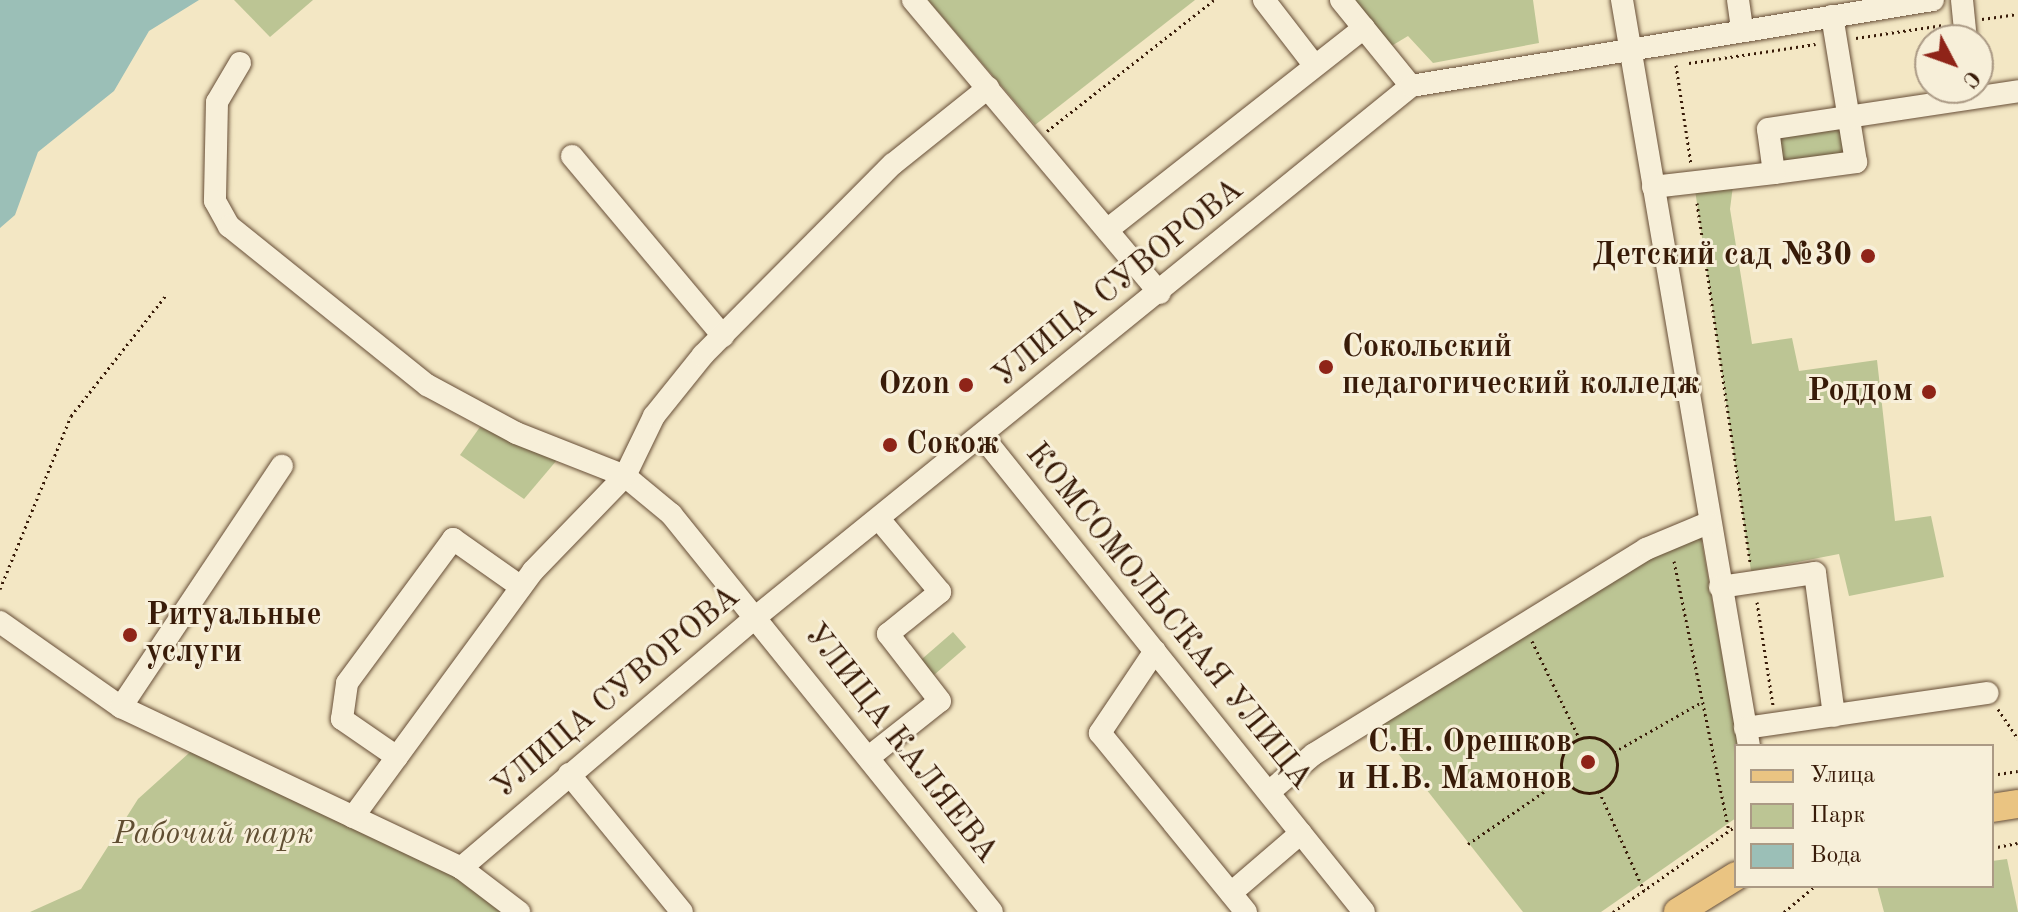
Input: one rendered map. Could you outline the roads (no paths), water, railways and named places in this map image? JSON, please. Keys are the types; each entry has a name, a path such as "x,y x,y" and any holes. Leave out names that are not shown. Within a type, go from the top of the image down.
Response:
{"main road":[{"path":"1994,808 2018,804"},
{"path":"1678,912 1734,877"}],"street":[{"path":"913,0 1160,293"},
{"path":"1264,0 1315,66"},
{"path":"1341,0 1411,86"},
{"path":"1622,0 1708,523 1747,737 1834,716 1987,693"},
{"path":"1738,0 1742,30"},
{"name":"УЛИЦА СУВОРОВА","path":"461,868 757,616 1160,293 1411,86 1630,47 1928,0"},
{"path":"1962,0 1964,24"},
{"path":"1653,187 1856,162 1832,16"},
{"path":"1107,230 1364,28"},
{"name":"УЛИЦА КАЛЯЕВА","path":"240,63 217,102 215,201 229,226 427,385 516,433 625,476 671,514 757,616 992,912"},
{"path":"353,817 521,587 625,476 654,416 723,336 893,164 988,88"},
{"path":"1994,92 2018,91"},
{"path":"1774,173 1768,129 1916,104"},
{"path":"572,156 723,336"},
{"name":"КОМСОМОЛЬСКАЯ УЛИЦА","path":"982,436 1364,912"},
{"path":"121,707 282,466"},
{"path":"869,757 940,701 888,634 940,592 879,519"},
{"path":"1269,792 1314,754 1524,624 1670,539 1708,523"},
{"path":"397,757 342,719 347,683 453,539 521,587"},
{"path":"1720,587 1815,573 1834,716"},
{"path":"0,622 121,707 461,868 519,912"},
{"path":"1155,651 1100,733 1246,912"},
{"path":"569,774 682,912"},
{"path":"1231,893 1301,833"}],"water":[{"path":"0,0 199,0 149,31 114,91 38,152 15,215 0,228"}],"place":[{"name":"Детский сад №30","path":"1868,256"},
{"name":"Сокольский педагогический колледж","path":"1326,367"},
{"name":"Ozon","path":"966,385"},
{"name":"Роддом","path":"1929,392"},
{"name":"Сокож","path":"890,445"},
{"name":"Ритуальные услуги","path":"130,635"},
{"name":"С.Н. Орешков и Н.В. Мамонов","path":"1588,762"}],"park label":[{"name":"Рабочий парк","path":"213,835"}]}
